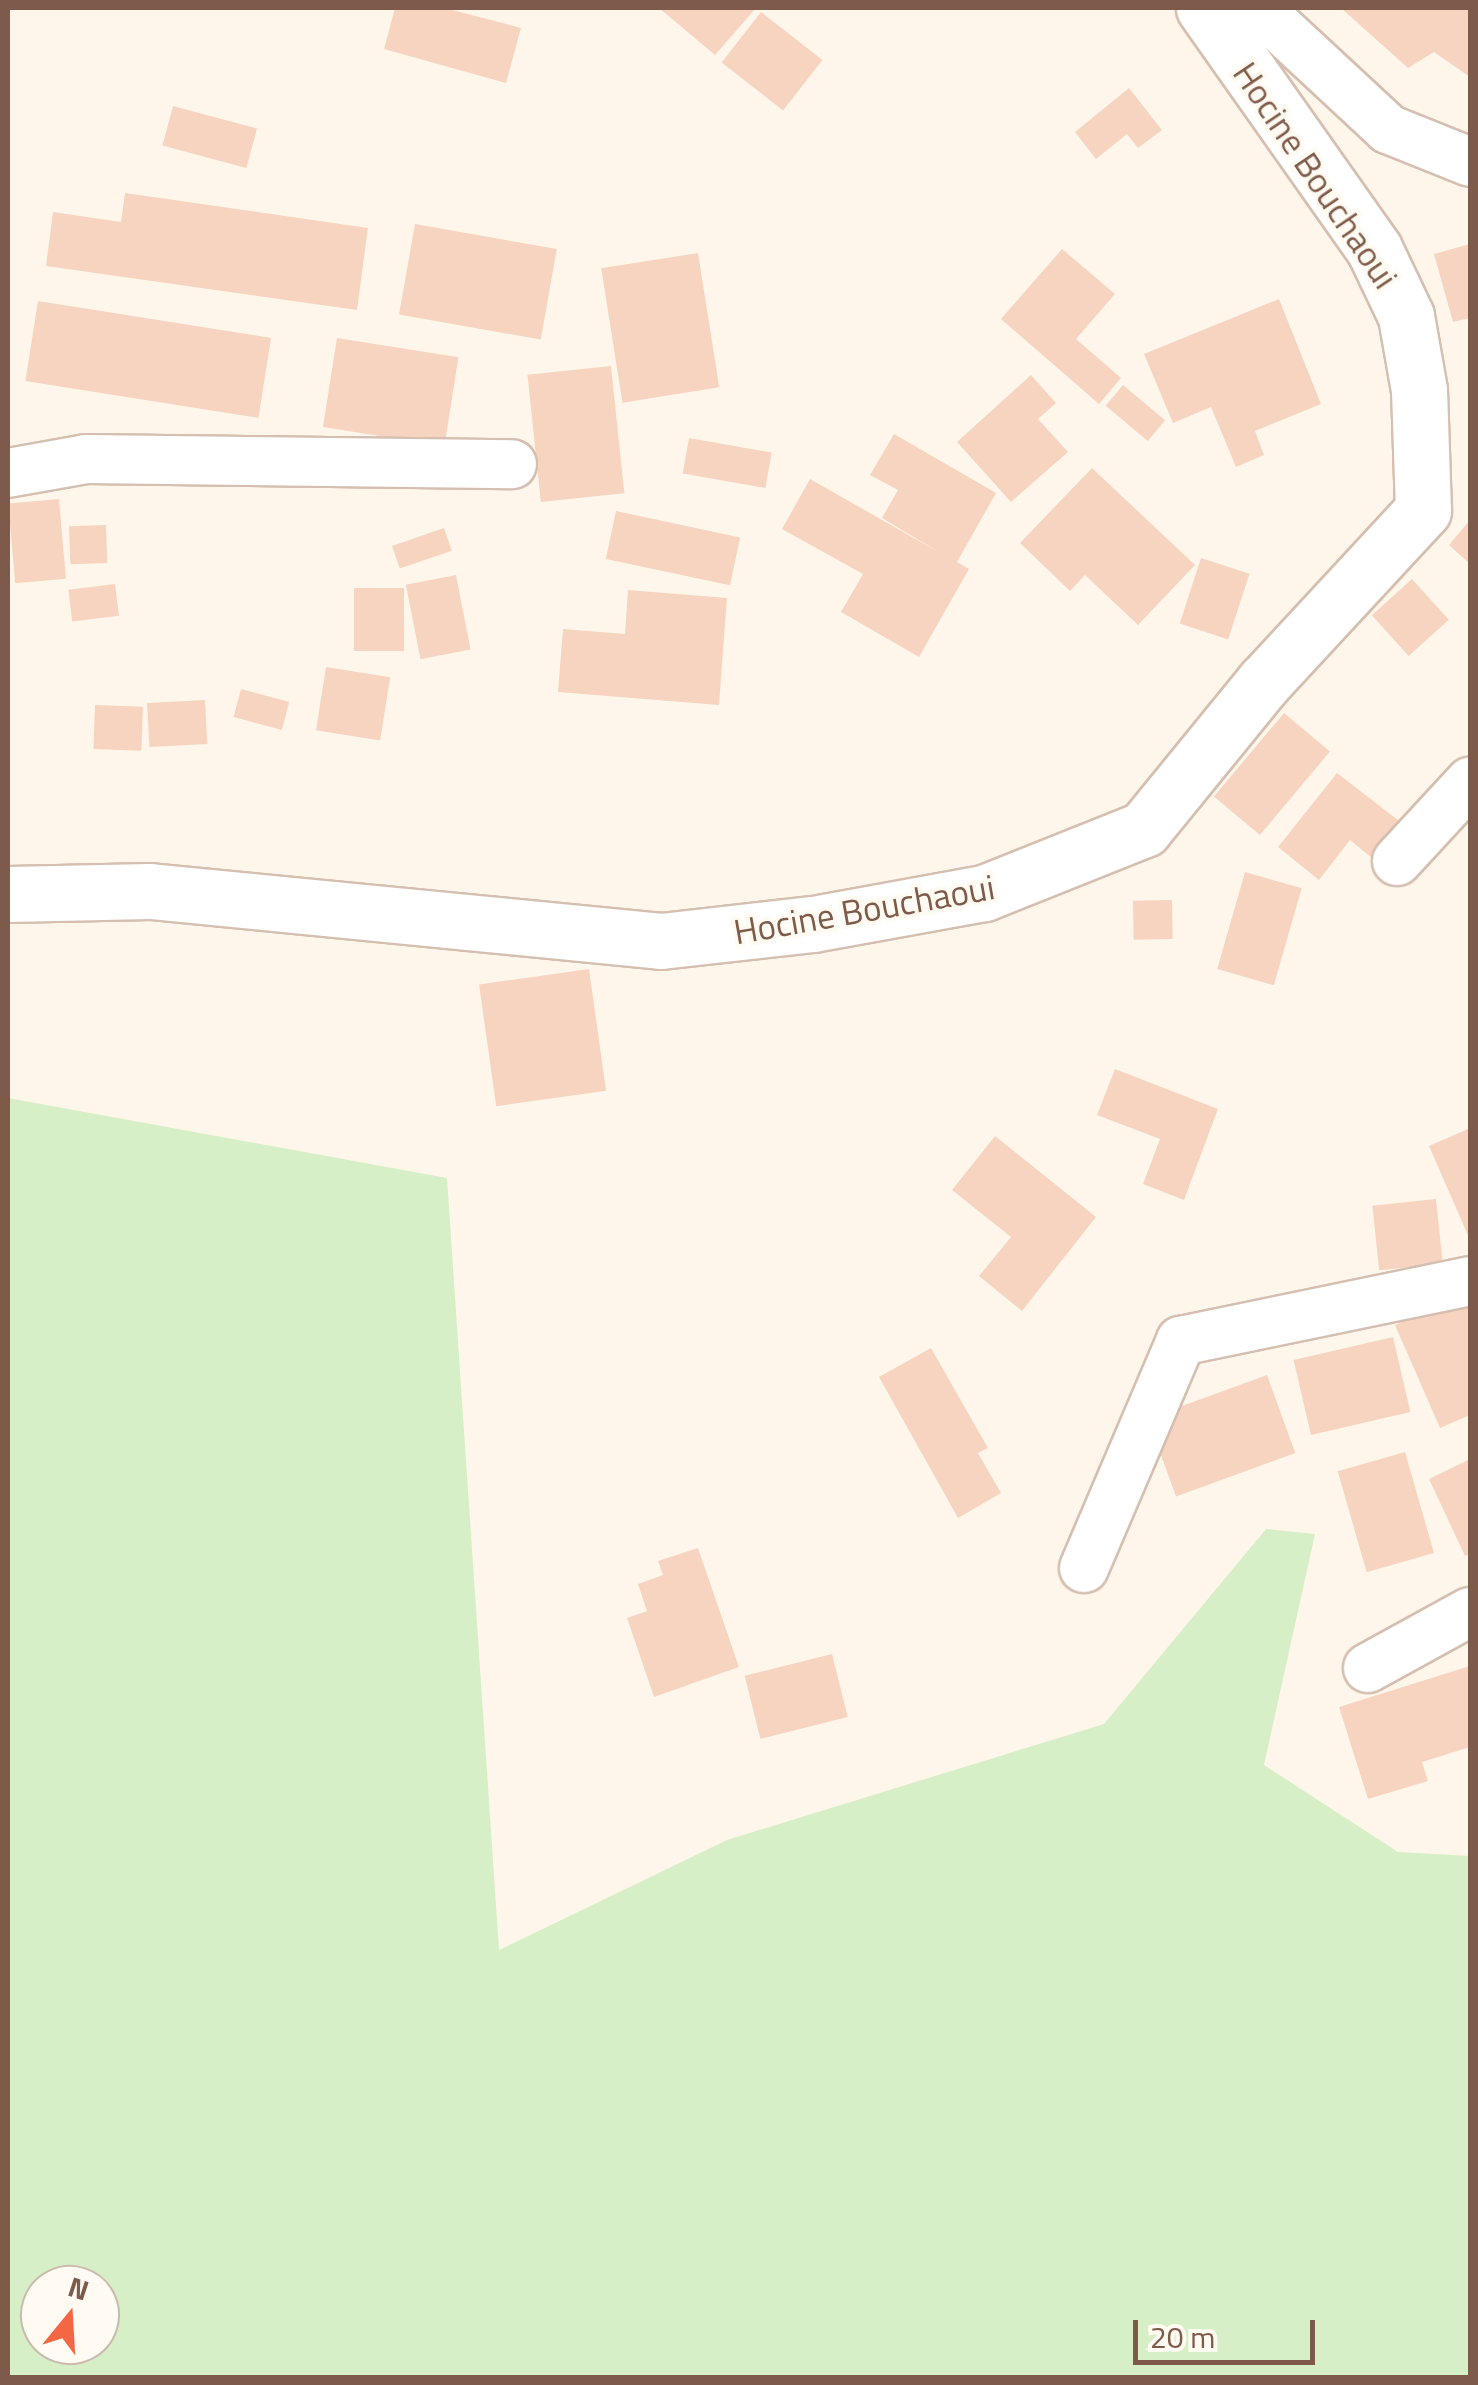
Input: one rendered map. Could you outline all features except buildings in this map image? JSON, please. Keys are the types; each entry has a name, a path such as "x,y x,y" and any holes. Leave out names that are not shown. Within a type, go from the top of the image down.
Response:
{"street":[{"name":"Hocine Bouchaoui","path":"8,894 150,892 661,941 813,924 984,893 1144,828 1264,682 1423,510 1419,390 1406,316 1374,249 1204,8"},
{"path":"1258,8 1388,128 1470,162"},
{"path":"8,473 86,460 512,464"},
{"path":"1397,861 1470,782"},
{"path":"1084,1568 1180,1341 1470,1282"},
{"path":"1368,1668 1470,1612"}],"green space":[{"path":"8,1098 447,1178 499,1950 727,1840 1104,1724 1266,1529 1315,1534 1264,1765 1398,1852 1470,1856 1470,2377 8,2377"}]}
